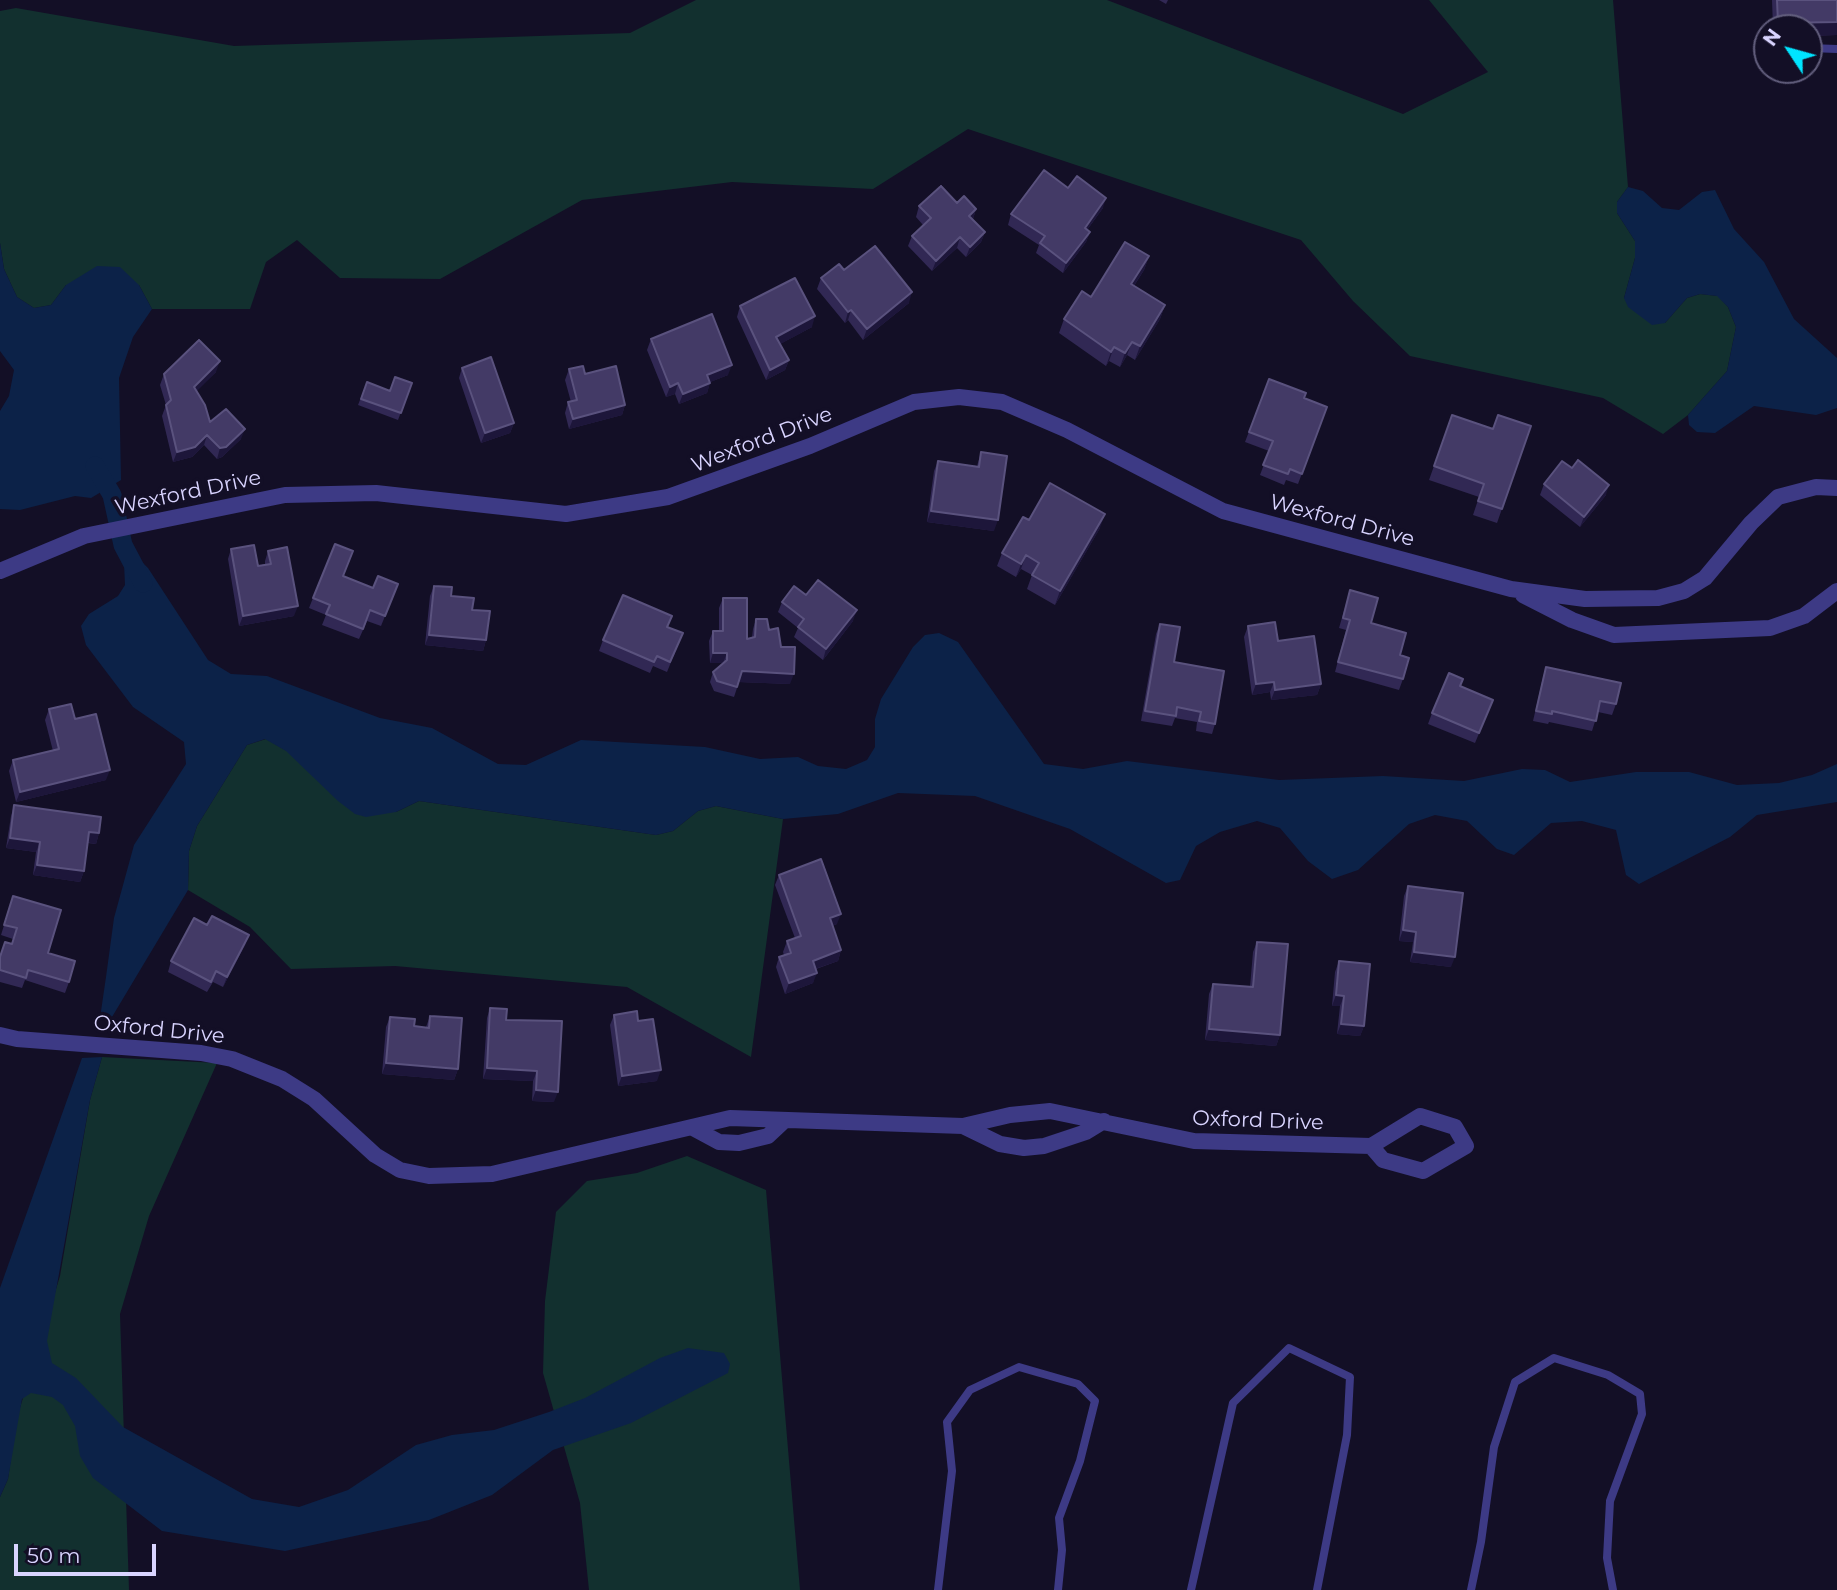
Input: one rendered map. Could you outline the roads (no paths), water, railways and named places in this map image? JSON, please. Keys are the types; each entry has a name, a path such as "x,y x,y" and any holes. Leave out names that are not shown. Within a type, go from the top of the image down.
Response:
{"street":[{"name":"Wexford Drive","path":"0,571 84,536 285,495 376,493 566,514 668,497 810,446 914,402 959,397 1002,402 1067,430 1223,511 1511,589 1585,599 1635,600 1658,598 1684,591 1705,578 1778,497 1816,487 1837,488"},
{"name":"Wexford Drive","path":"1511,589 1572,620 1614,635 1770,628 1804,616 1837,591"},
{"name":"Oxford Drive","path":"0,1035 201,1053 232,1059 282,1079 314,1099 375,1155 400,1170 429,1177 492,1174 730,1118 963,1126 1010,1115 1050,1111 1194,1141 1371,1146"},
{"path":"1420,1116 1455,1127 1466,1146 1423,1171 1383,1160 1371,1146 1420,1116"},
{"path":"692,1129 719,1142 739,1143 768,1136 784,1121"},
{"name":"Oxford Drive","path":"963,1126 1000,1144 1024,1148 1044,1146 1086,1132 1104,1121"}],"lane":[{"path":"1191,1590 1233,1404 1289,1348 1350,1377 1347,1435 1317,1590"},
{"path":"1471,1590 1481,1542 1494,1447 1515,1382 1554,1358 1608,1375 1640,1394 1642,1414 1611,1501 1607,1558 1613,1590"},
{"path":"938,1590 952,1471 947,1422 970,1390 1019,1367 1078,1384 1095,1401 1080,1461 1059,1518 1062,1550 1058,1590"}],"water":[{"path":"1628,187 1643,191 1662,208 1679,210 1702,192 1715,190 1734,229 1764,262 1794,319 1837,358 1837,408 1816,415 1754,406 1715,433 1697,432 1689,425 1688,415 1727,371 1736,327 1728,307 1717,296 1700,294 1687,298 1665,323 1652,325 1628,307 1624,298 1635,258 1635,241 1617,213 1617,202"},
{"path":"0,243 4,269 17,297 34,308 51,305 66,285 97,266 120,267 139,285 152,309 133,337 119,378 121,480 91,498 75,496 20,510 0,509 0,411 9,396 14,370 0,351"},
{"path":"136,556 148,568 208,660 231,674 267,676 380,718 432,728 498,764 526,765 581,740 705,747 760,759 798,757 818,766 846,769 867,760 875,747 875,719 881,699 913,647 925,635 939,633 958,642 1044,764 1083,769 1127,761 1279,780 1383,776 1464,781 1522,769 1545,770 1570,782 1636,772 1689,772 1737,785 1779,783 1812,775 1837,764 1837,802 1757,815 1730,837 1639,884 1626,875 1616,830 1582,821 1551,823 1514,855 1497,849 1467,821 1435,815 1409,824 1358,870 1332,879 1308,861 1280,828 1257,821 1220,832 1196,846 1180,880 1166,883 1070,829 975,796 898,793 838,814 783,819 716,806 698,811 673,831 656,835 419,801 396,812 366,817 355,814 338,801 286,751 265,739 247,745 197,826 189,851 188,890 109,1022 100,1018 114,918 134,845 186,764 184,742 133,707 86,645 81,626 89,614 118,596 125,585 124,563"},
{"path":"102,1057 90,1100 47,1341 52,1363 76,1378 123,1427 252,1499 299,1507 348,1490 416,1445 452,1435 494,1430 549,1412 585,1398 660,1358 688,1348 724,1353 730,1364 728,1373 631,1423 553,1450 492,1495 429,1520 285,1551 162,1531 93,1478 80,1456 75,1426 63,1405 52,1397 31,1393 22,1399 8,1479 0,1497 0,1288 82,1058"}],"waterway":[{"path":"95,466 112,495 123,545 143,583"}]}
